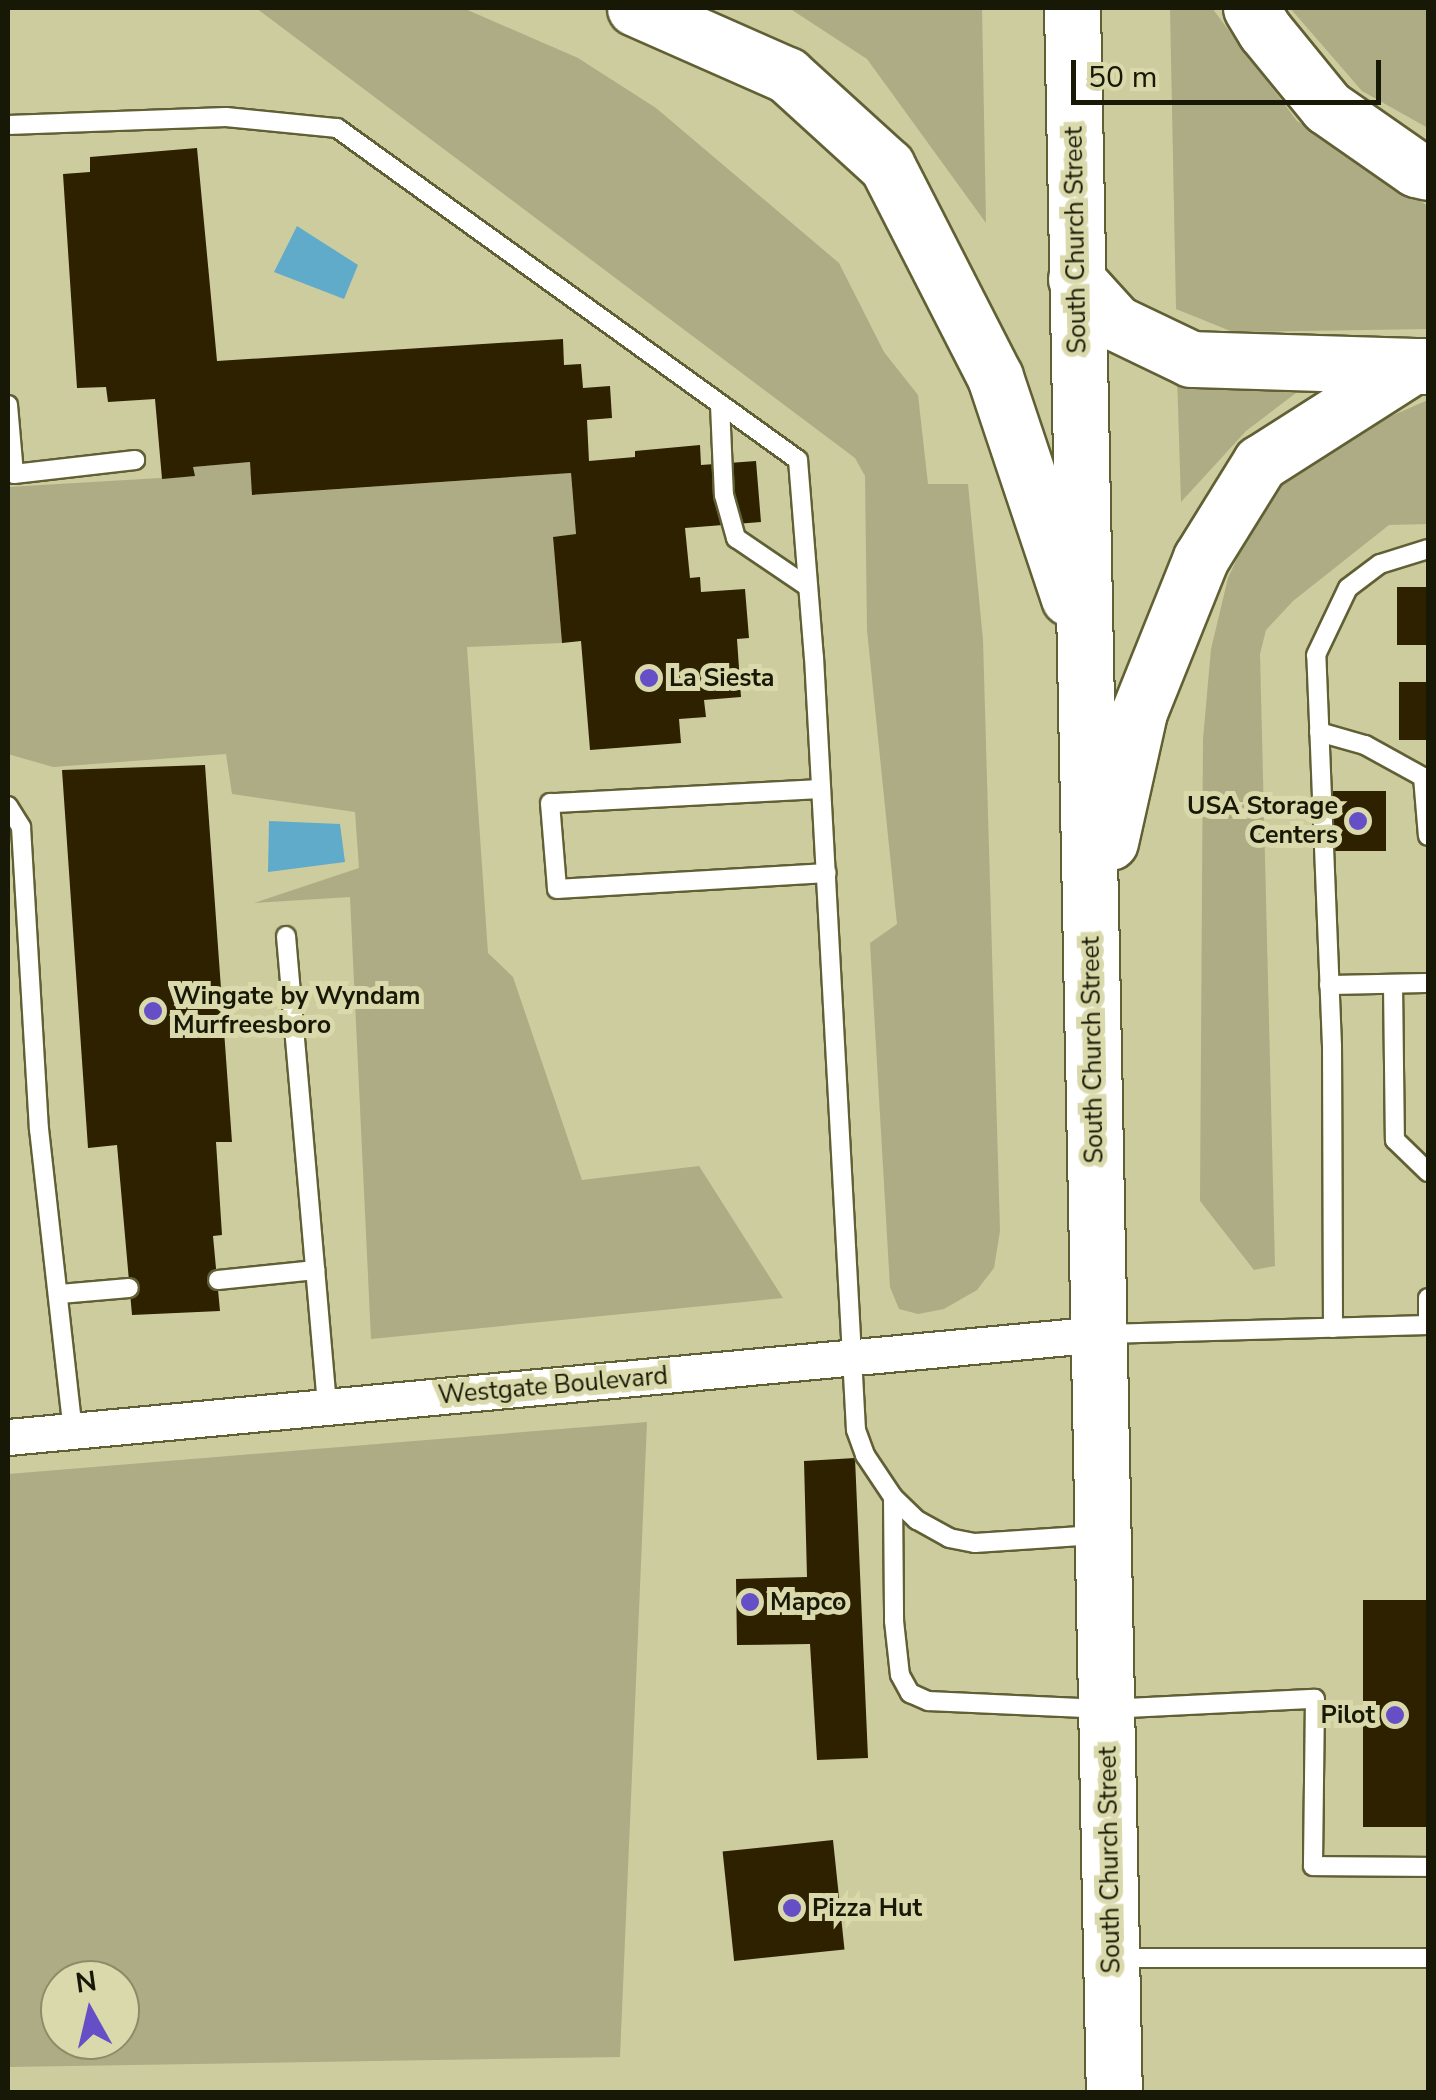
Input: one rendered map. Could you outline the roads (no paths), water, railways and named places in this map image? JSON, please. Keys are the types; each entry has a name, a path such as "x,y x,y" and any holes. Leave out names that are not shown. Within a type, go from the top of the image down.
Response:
{"highway":[{"path":"636,8 787,75 887,166 995,377 1084,644"},
{"name":"South Church Street","path":"1072,8 1114,2092"},
{"path":"1252,8 1265,31 1328,108 1416,168 1428,172"},
{"path":"1076,279 1116,323 1191,359 1420,366"},
{"path":"1090,928 1138,712 1201,558 1260,462 1420,366"}],"street":[{"name":"Westgate Boulevard","path":"8,1437 1100,1334"}],"lane":[{"path":"8,125 226,117 337,128 798,460 822,789 856,1430 866,1455 893,1496 918,1520 949,1538 976,1542 1103,1534"},
{"path":"8,405 14,474 134,460"},
{"path":"720,405 724,495 736,538 808,587"},
{"path":"1333,1328 1329,986 1316,655 1348,588 1380,564 1428,549"},
{"path":"1318,732 1365,745 1423,777 1428,836"},
{"path":"822,789 550,803 557,889 826,874"},
{"path":"8,806 21,827 39,1128 72,1431"},
{"path":"286,936 327,1407"},
{"path":"1329,986 1428,983"},
{"path":"1393,984 1395,1140 1428,1172"},
{"path":"218,1280 315,1270"},
{"path":"60,1294 129,1288"},
{"path":"1100,1334 1428,1325 1428,1298"},
{"path":"893,1496 894,1621 900,1675 910,1693 928,1701 1107,1709 1315,1699 1313,1866 1428,1867"},
{"path":"1112,1958 1428,1958"}],"water":[{"path":"297,226 358,265 344,299 274,272"},
{"path":"269,821 340,824 345,862 268,872"}],"place":[{"name":"La Siesta","path":"649,678"},
{"name":"USA Storage Centers","path":"1358,821"},
{"name":"Wingate by Wyndam Murfreesboro","path":"153,1011"},
{"name":"Mapco","path":"750,1602"},
{"name":"Pilot","path":"1395,1715"},
{"name":"Pizza Hut","path":"792,1908"}]}
